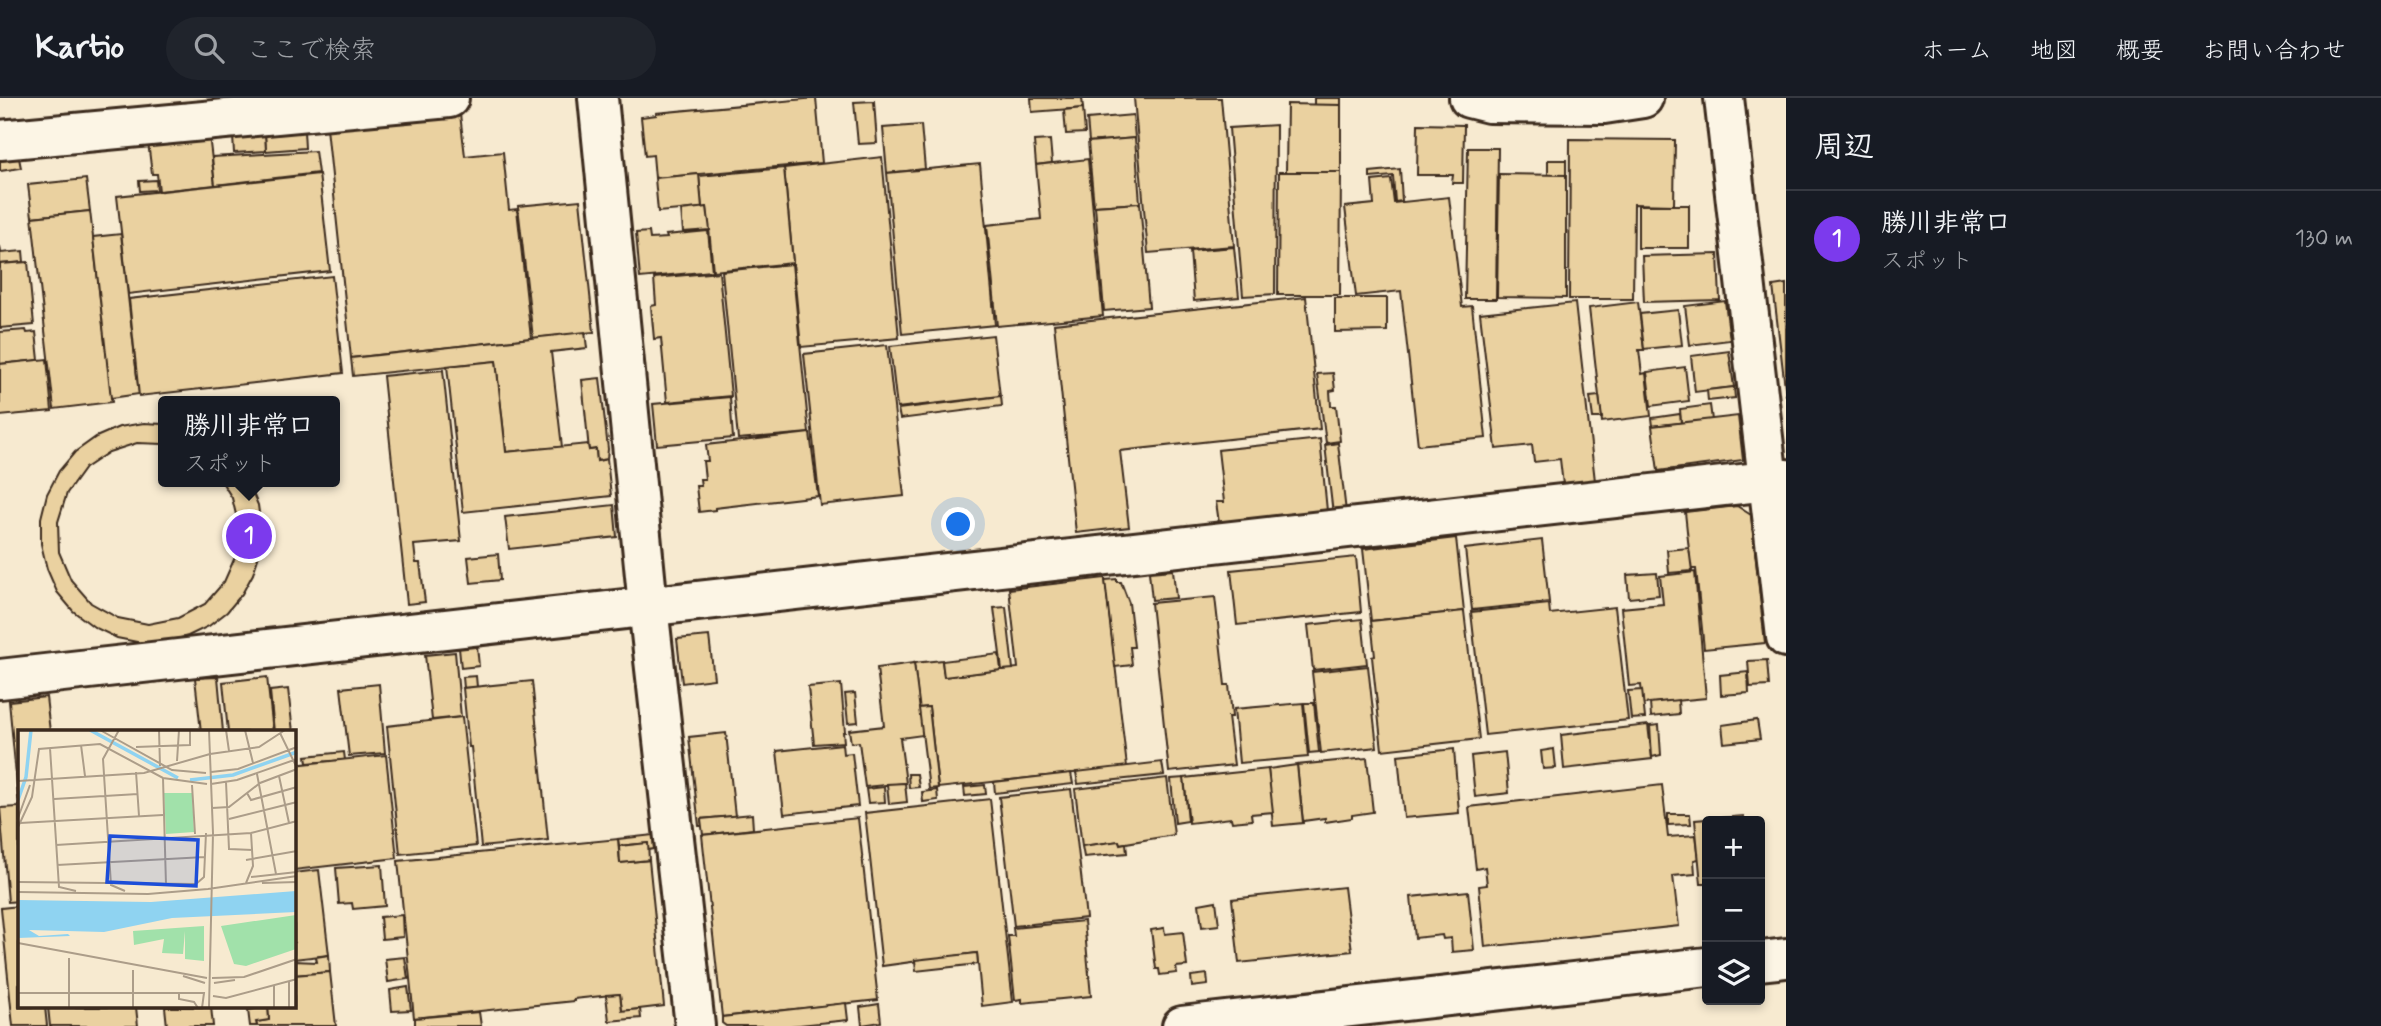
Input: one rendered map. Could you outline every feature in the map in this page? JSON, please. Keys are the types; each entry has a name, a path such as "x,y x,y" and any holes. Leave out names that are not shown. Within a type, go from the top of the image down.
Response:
{"street":[{"path":"0,140 449,98"},
{"path":"598,98 648,606 695,1026"},
{"path":"1469,98 1489,103 1604,104 1643,98"},
{"path":"1724,98 1777,480 1786,638"},
{"path":"0,679 1777,480"},
{"path":"1765,960 1786,958"},
{"path":"1182,1026 1702,968"}],"building":[{"path":"816,98 822,163 655,178 653,155 645,156 641,117 656,113"},
{"path":"1031,98 1082,98 1083,108 1032,112"},
{"path":"1134,98 1221,98 1234,246 1148,253"},
{"path":"1314,98 1341,98 1341,105 1314,105"},
{"path":"874,101 877,143 858,144 854,102"},
{"path":"1287,104 1341,105 1341,172 1286,172"},
{"path":"1083,108 1085,133 1066,134 1064,110"},
{"path":"460,114 465,156 503,152 509,210 517,209 531,338 351,358 327,128"},
{"path":"1133,115 1135,138 1089,142 1087,119"},
{"path":"1418,124 1464,125 1463,183 1452,183 1453,175 1417,175"},
{"path":"921,125 925,169 887,173 883,128"},
{"path":"1276,125 1275,294 1243,296 1229,128"},
{"path":"304,131 305,148 266,151 265,134"},
{"path":"265,134 266,151 234,153 233,136"},
{"path":"209,135 215,185 159,191 157,174 152,174 148,142"},
{"path":"1135,138 1140,203 1094,206 1088,142"},
{"path":"1570,139 1675,140 1674,205 1634,204 1633,299 1569,299"},
{"path":"1050,140 1052,163 1036,165 1034,141"},
{"path":"1468,148 1498,148 1496,299 1465,299"},
{"path":"315,151 318,173 215,185 212,157"},
{"path":"882,157 899,338 801,347 784,168"},
{"path":"19,158 21,168 0,171 0,161"},
{"path":"1088,159 1103,316 997,326 987,225 1041,219 1036,165"},
{"path":"1548,160 1566,160 1566,175 1548,175"},
{"path":"980,164 995,325 902,334 887,173"},
{"path":"784,168 793,263 713,271 707,207 702,208 699,176"},
{"path":"1400,169 1402,201 1395,202 1393,176 1370,178 1370,172"},
{"path":"1279,172 1341,172 1340,295 1278,295"},
{"path":"319,174 330,271 128,294 117,196"},
{"path":"699,174 702,208 658,212 655,178"},
{"path":"1499,174 1566,175 1566,298 1497,297"},
{"path":"86,179 90,211 32,217 28,185"},
{"path":"1391,179 1394,203 1449,197 1462,307 1472,306 1486,438 1418,445 1401,291 1356,296 1345,207 1374,204 1372,181"},
{"path":"156,180 157,190 140,191 139,181"},
{"path":"580,200 594,332 533,338 518,206"},
{"path":"1140,203 1149,307 1104,311 1095,206"},
{"path":"1638,205 1689,205 1689,248 1638,248"},
{"path":"707,207 710,230 683,232 681,210"},
{"path":"90,211 112,402 54,409 32,217"},
{"path":"708,231 712,271 640,278 636,233 649,232 650,239"},
{"path":"121,234 139,394 111,398 93,237"},
{"path":"0,246 1,253 23,251 24,262 0,264"},
{"path":"1234,247 1239,297 1194,301 1190,251"},
{"path":"1718,254 1720,300 1644,302 1642,256"},
{"path":"28,262 34,325 0,328 0,264"},
{"path":"792,264 809,433 738,439 722,271"},
{"path":"719,272 731,396 667,402 661,338 654,339 651,306 656,305 654,278"},
{"path":"332,276 343,373 139,396 129,299"},
{"path":"1786,284 1786,396 1773,286"},
{"path":"1306,297 1320,429 1120,451 1129,527 1076,533 1054,324"},
{"path":"1335,298 1387,298 1387,331 1335,332"},
{"path":"1725,301 1730,340 1690,345 1685,306"},
{"path":"1638,302 1644,350 1639,350 1642,374 1646,373 1651,416 1602,422 1589,308"},
{"path":"1575,303 1595,481 1563,485 1560,459 1534,462 1532,445 1496,449 1480,313"},
{"path":"1678,310 1682,345 1644,349 1640,314"},
{"path":"26,330 27,333 36,332 39,360 0,364 0,332"},
{"path":"585,332 587,348 551,352 562,447 506,452 496,361 353,376 351,358"},
{"path":"993,335 1000,396 897,408 890,346"},
{"path":"887,345 904,496 820,505 804,354"},
{"path":"1729,351 1734,387 1695,392 1691,356"},
{"path":"47,359 52,411 0,416 0,364"},
{"path":"496,361 506,452 588,444 589,450 596,449 597,461 607,459 611,496 463,512 447,366"},
{"path":"1685,367 1689,401 1651,406 1647,372"},
{"path":"443,370 461,541 414,545 416,563 420,563 425,602 407,604 383,376"},
{"path":"1333,373 1335,390 1330,391 1331,406 1336,406 1340,441 1326,443 1317,374"},
{"path":"600,378 608,449 607,459 597,461 596,449 589,450 582,380"},
{"path":"1734,387 1735,398 1708,401 1707,390"},
{"path":"1001,396 1002,406 900,419 898,409"},
{"path":"1599,396 1602,418 1593,418 1590,397"},
{"path":"730,397 733,438 657,445 653,404"},
{"path":"1710,405 1712,420 1681,423 1680,409"},
{"path":"1680,414 1681,423 1653,426 1652,418"},
{"path":"1738,416 1743,460 1658,471 1652,426"},
{"path":"158,424 158,444 137,443 109,452 85,468 67,493 58,522 59,552 71,580 91,603 118,618 148,624 178,618 205,604 224,582 236,555 239,527 232,498 225,487 250,487 258,505 260,552 253,574 242,594 227,612 209,626 188,636 165,642 142,643 117,638 94,627 73,611 57,592 47,569 41,544 41,518 47,494 59,471 75,452 96,437 119,427"},
{"path":"810,433 818,496 699,512 696,486 701,486 700,479 705,479 703,461 708,461 706,445"},
{"path":"1320,439 1327,511 1219,523 1216,502 1224,502 1218,450"},
{"path":"1338,443 1346,512 1333,514 1325,445"},
{"path":"614,505 617,537 509,549 505,517"},
{"path":"1737,506 1751,515 1765,643 1704,649 1696,569 1691,569 1685,512"},
{"path":"1456,538 1464,611 1371,621 1363,549"},
{"path":"1542,540 1549,602 1472,610 1465,549"},
{"path":"1689,548 1692,571 1669,573 1667,550"},
{"path":"498,554 500,580 471,583 468,557"},
{"path":"1356,557 1361,612 1237,625 1231,570"},
{"path":"1173,570 1176,598 1152,600 1149,572"},
{"path":"1695,572 1706,698 1643,704 1641,685 1629,686 1621,608 1663,604 1660,576"},
{"path":"1657,573 1659,595 1629,598 1627,575"},
{"path":"1105,578 1127,767 938,788 929,707 919,708 914,663 942,660 944,677 1018,668 1009,589"},
{"path":"1117,579 1117,582 1121,582 1129,603 1134,647 1130,647 1132,665 1115,667 1105,580"},
{"path":"1215,597 1225,685 1229,685 1232,717 1228,717 1234,765 1169,772 1151,603"},
{"path":"1549,604 1550,614 1615,607 1628,720 1485,735 1471,612"},
{"path":"1006,607 1013,669 1002,670 994,608"},
{"path":"1464,611 1479,739 1382,750 1371,621"},
{"path":"1362,619 1367,664 1313,670 1308,625"},
{"path":"709,636 714,679 682,683 677,639"},
{"path":"477,646 479,666 461,668 459,648"},
{"path":"455,652 461,717 432,720 425,655"},
{"path":"999,654 1001,670 944,677 942,661"},
{"path":"1767,660 1769,686 1750,687 1748,661"},
{"path":"914,663 923,735 900,738 906,783 865,787 859,742 851,743 849,730 884,726 877,668"},
{"path":"1368,666 1377,747 1321,753 1312,672"},
{"path":"1748,672 1749,693 1721,695 1720,675"},
{"path":"476,676 477,687 464,688 463,677"},
{"path":"218,677 223,730 201,730 195,678"},
{"path":"267,677 273,730 228,730 223,682"},
{"path":"532,681 548,840 481,847 463,688"},
{"path":"379,684 385,753 349,756 341,688"},
{"path":"841,684 844,742 814,744 808,687"},
{"path":"288,689 293,730 274,730 270,691"},
{"path":"1642,690 1645,718 1631,719 1628,691"},
{"path":"855,693 858,722 848,723 845,694"},
{"path":"46,697 50,730 18,730 18,796 9,701"},
{"path":"1678,700 1679,714 1651,717 1650,703"},
{"path":"1303,703 1308,757 1239,763 1234,709"},
{"path":"1304,703 1314,703 1319,752 1309,753"},
{"path":"929,707 938,788 929,789 919,708"},
{"path":"462,717 476,846 400,854 387,726"},
{"path":"1757,720 1760,739 1724,743 1722,725"},
{"path":"1648,725 1652,759 1564,769 1561,735"},
{"path":"1659,725 1661,755 1652,757 1650,726"},
{"path":"726,733 735,816 701,819 702,826 699,826 689,737"},
{"path":"842,744 843,754 852,753 858,806 784,814 777,751"},
{"path":"1454,749 1459,813 1404,818 1398,755"},
{"path":"1554,749 1556,768 1543,769 1541,751"},
{"path":"344,752 345,760 307,763 306,756"},
{"path":"1505,752 1509,793 1475,797 1471,756"},
{"path":"386,755 397,858 296,870 296,765"},
{"path":"1367,758 1373,812 1325,822 1325,818 1303,821 1297,765"},
{"path":"1162,762 1164,775 1078,784 1076,772"},
{"path":"1297,765 1303,823 1273,826 1268,769"},
{"path":"1268,769 1273,812 1251,814 1252,820 1232,822 1231,818 1189,823 1184,778"},
{"path":"1071,773 1073,784 995,793 994,782"},
{"path":"908,774 917,774 919,787 909,788"},
{"path":"1167,778 1174,835 1120,844 1119,841 1082,846 1075,789"},
{"path":"1184,778 1188,821 1175,823 1171,779"},
{"path":"905,783 907,802 889,804 887,784"},
{"path":"985,785 986,794 965,796 964,787"},
{"path":"1662,785 1668,837 1696,835 1699,859 1694,860 1695,874 1673,876 1679,926 1485,947 1479,886 1487,885 1485,867 1476,869 1469,807"},
{"path":"884,787 885,802 868,803 866,789"},
{"path":"1071,789 1086,918 1014,926 999,797"},
{"path":"937,790 938,800 923,802 922,792"},
{"path":"990,799 1013,1002 982,1006 977,953 882,966 865,813"},
{"path":"18,807 18,901 8,902 0,808"},
{"path":"752,814 753,829 703,835 701,819"},
{"path":"1668,814 1690,814 1691,824 1668,825"},
{"path":"858,818 878,1000 722,1017 702,835"},
{"path":"1702,819 1702,884 1701,884 1695,820"},
{"path":"653,835 654,849 648,850 648,843 619,846 618,839"},
{"path":"618,839 620,863 649,860 664,1006 622,1011 620,994 414,1018 398,861"},
{"path":"1119,841 1120,844 1126,843 1127,853 1084,857 1082,846"},
{"path":"648,843 649,860 620,863 619,846"},
{"path":"382,865 385,906 353,909 352,903 339,904 336,868"},
{"path":"319,870 329,955 296,959 296,873"},
{"path":"1344,887 1352,951 1239,963 1232,899"},
{"path":"1468,891 1474,950 1452,952 1451,938 1443,939 1442,935 1415,938 1411,897"},
{"path":"1216,901 1219,925 1202,927 1199,904"},
{"path":"18,906 18,1009 45,1009 47,1026 13,1026 1,908"},
{"path":"402,915 403,937 382,939 380,917"},
{"path":"1084,921 1091,996 1022,1003 1022,999 1015,1000 1008,936 1014,936 1013,928"},
{"path":"1164,928 1165,934 1183,932 1187,966 1176,967 1177,973 1160,975 1159,969 1156,969 1151,930"},
{"path":"977,953 978,964 916,971 915,960"},
{"path":"329,955 330,972 296,975 296,961 317,962 316,957"},
{"path":"405,957 408,979 388,982 385,959"},
{"path":"330,972 336,1026 257,1026 256,1022 269,1020 268,1009 296,1009 296,975"},
{"path":"1207,974 1208,985 1192,987 1191,976"},
{"path":"408,987 411,1010 392,1011 390,990"},
{"path":"620,994 622,1011 640,1009 641,1018 609,1021 606,995"},
{"path":"846,1003 848,1020 790,1026 726,1026 722,1023 722,1017"},
{"path":"879,1004 881,1022 862,1025 860,1007"},
{"path":"48,1009 136,1009 138,1026 50,1026"},
{"path":"165,1009 211,1009 213,1026 167,1026"},
{"path":"268,1009 269,1020 256,1022 257,1026 250,1026 248,1010"},
{"path":"479,1012 481,1026 415,1026 415,1018"}],"place":[{"name":"勝川非常口","path":"249,536"}]}
